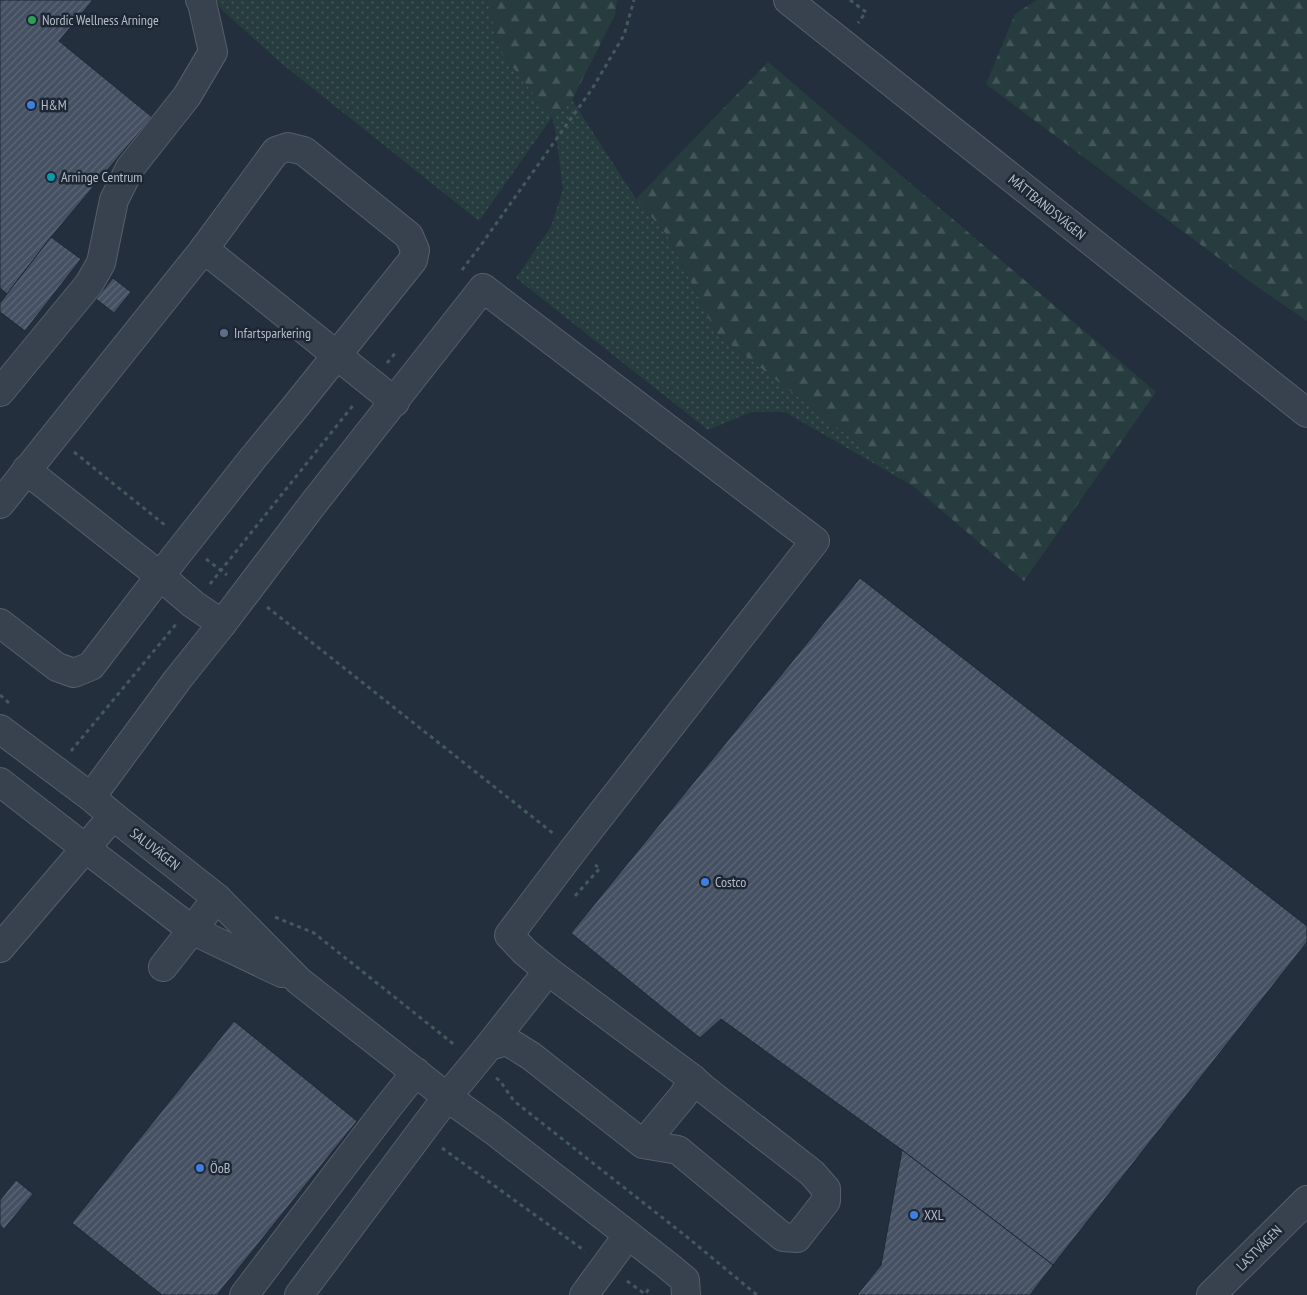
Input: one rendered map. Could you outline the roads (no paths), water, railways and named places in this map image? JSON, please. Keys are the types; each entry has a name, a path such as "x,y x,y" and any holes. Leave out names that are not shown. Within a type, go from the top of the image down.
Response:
{"street":[{"path":"5,377 89,284 101,264 114,200 130,168 187,96 213,52 200,0"},
{"name":"MÅTTBANDSVÄGEN","path":"788,0 1307,413"},
{"path":"0,504 204,249 276,151 288,147 304,151 409,236 415,250 413,260 253,458 91,666 74,673 57,667 0,623"},
{"path":"204,249 395,402"},
{"path":"91,797 178,679 483,288 815,542 574,849 509,935 525,952 548,971 693,1079 704,1090 812,1173 826,1189 826,1201 797,1238 783,1237 678,1150 643,1144 531,1056 507,1041 489,1046"},
{"path":"26,470 193,604 222,624"},
{"name":"SALUVÄGEN","path":"0,729 91,797 217,898 299,981 667,1265 685,1280 686,1295"},
{"name":"SALUVÄGEN","path":"0,782 192,930 299,981"},
{"path":"0,948 113,816"},
{"path":"163,967 217,898"},
{"path":"299,1295 447,1097 548,971"},
{"path":"244,1295 416,1072"},
{"path":"643,1144 683,1096 693,1079"},
{"name":"LASTVÄGEN","path":"1211,1295 1307,1200"},
{"path":"584,1295 628,1235"}],"place":[{"name":"Nordic Wellness Arninge","path":"32,20"},
{"name":"H&M","path":"31,105"},
{"name":"Arninge Centrum","path":"51,177"},
{"name":"Infartsparkering","path":"224,333"},
{"name":"Costco","path":"705,882"},
{"name":"ÖoB","path":"200,1168"},
{"name":"XXL","path":"914,1215"}]}
